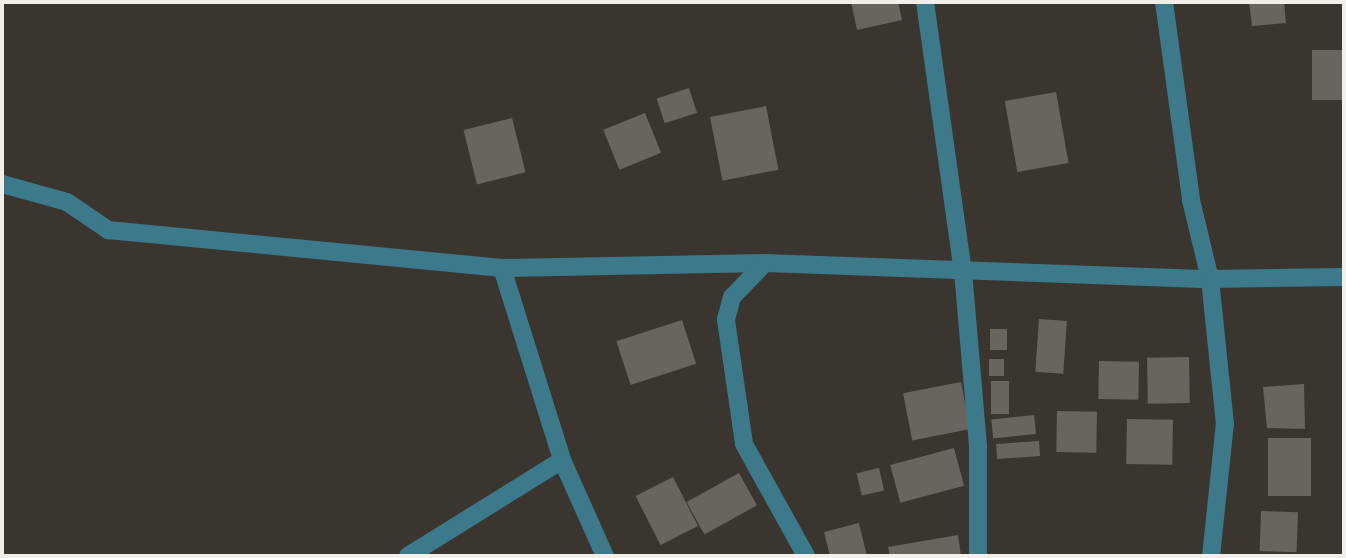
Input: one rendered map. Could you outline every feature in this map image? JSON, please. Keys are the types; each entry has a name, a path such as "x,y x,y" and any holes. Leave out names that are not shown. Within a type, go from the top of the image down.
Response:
{"street":[{"path":"925,2 963,271 978,447 978,556"},
{"path":"1164,2 1191,200 1210,279 1225,423 1212,556"},
{"path":"2,184 67,202 108,230 502,268 765,263 1210,279 1344,277"},
{"path":"765,263 732,297 726,320 744,444 806,556"},
{"path":"502,268 562,460 605,556"},
{"path":"408,556 562,460"}],"building":[{"path":"851,2 898,2 902,20 857,30"},
{"path":"1249,2 1284,2 1286,23 1252,26"},
{"path":"1312,50 1344,50 1344,100 1312,100"},
{"path":"689,88 697,113 665,123 657,99"},
{"path":"1056,92 1069,163 1017,172 1005,101"},
{"path":"766,106 778,170 722,181 710,117"},
{"path":"645,113 661,153 619,170 603,130"},
{"path":"512,118 526,172 477,184 463,130"},
{"path":"1039,319 1067,321 1063,374 1035,372"},
{"path":"682,320 696,364 631,385 616,341"},
{"path":"990,329 1007,329 1007,350 990,350"},
{"path":"1189,357 1190,403 1148,404 1147,358"},
{"path":"989,359 1004,359 1004,376 989,376"},
{"path":"1099,361 1139,362 1138,400 1098,399"},
{"path":"991,381 1009,381 1009,414 991,414"},
{"path":"961,382 970,429 912,440 903,393"},
{"path":"1304,384 1305,429 1267,428 1263,387"},
{"path":"1057,411 1097,412 1096,453 1056,452"},
{"path":"1034,415 1036,434 993,438 991,419"},
{"path":"1127,419 1173,420 1172,465 1126,464"},
{"path":"1268,438 1311,438 1311,496 1268,496"},
{"path":"1039,441 1040,456 997,459 996,444"},
{"path":"954,448 964,486 900,503 890,465"},
{"path":"879,468 884,490 862,496 857,473"},
{"path":"739,473 757,505 704,534 687,502"},
{"path":"673,477 698,526 661,545 636,496"},
{"path":"1261,511 1298,512 1297,552 1260,551"},
{"path":"859,523 867,556 830,556 824,532"},
{"path":"958,535 961,556 890,556 888,547"}]}
